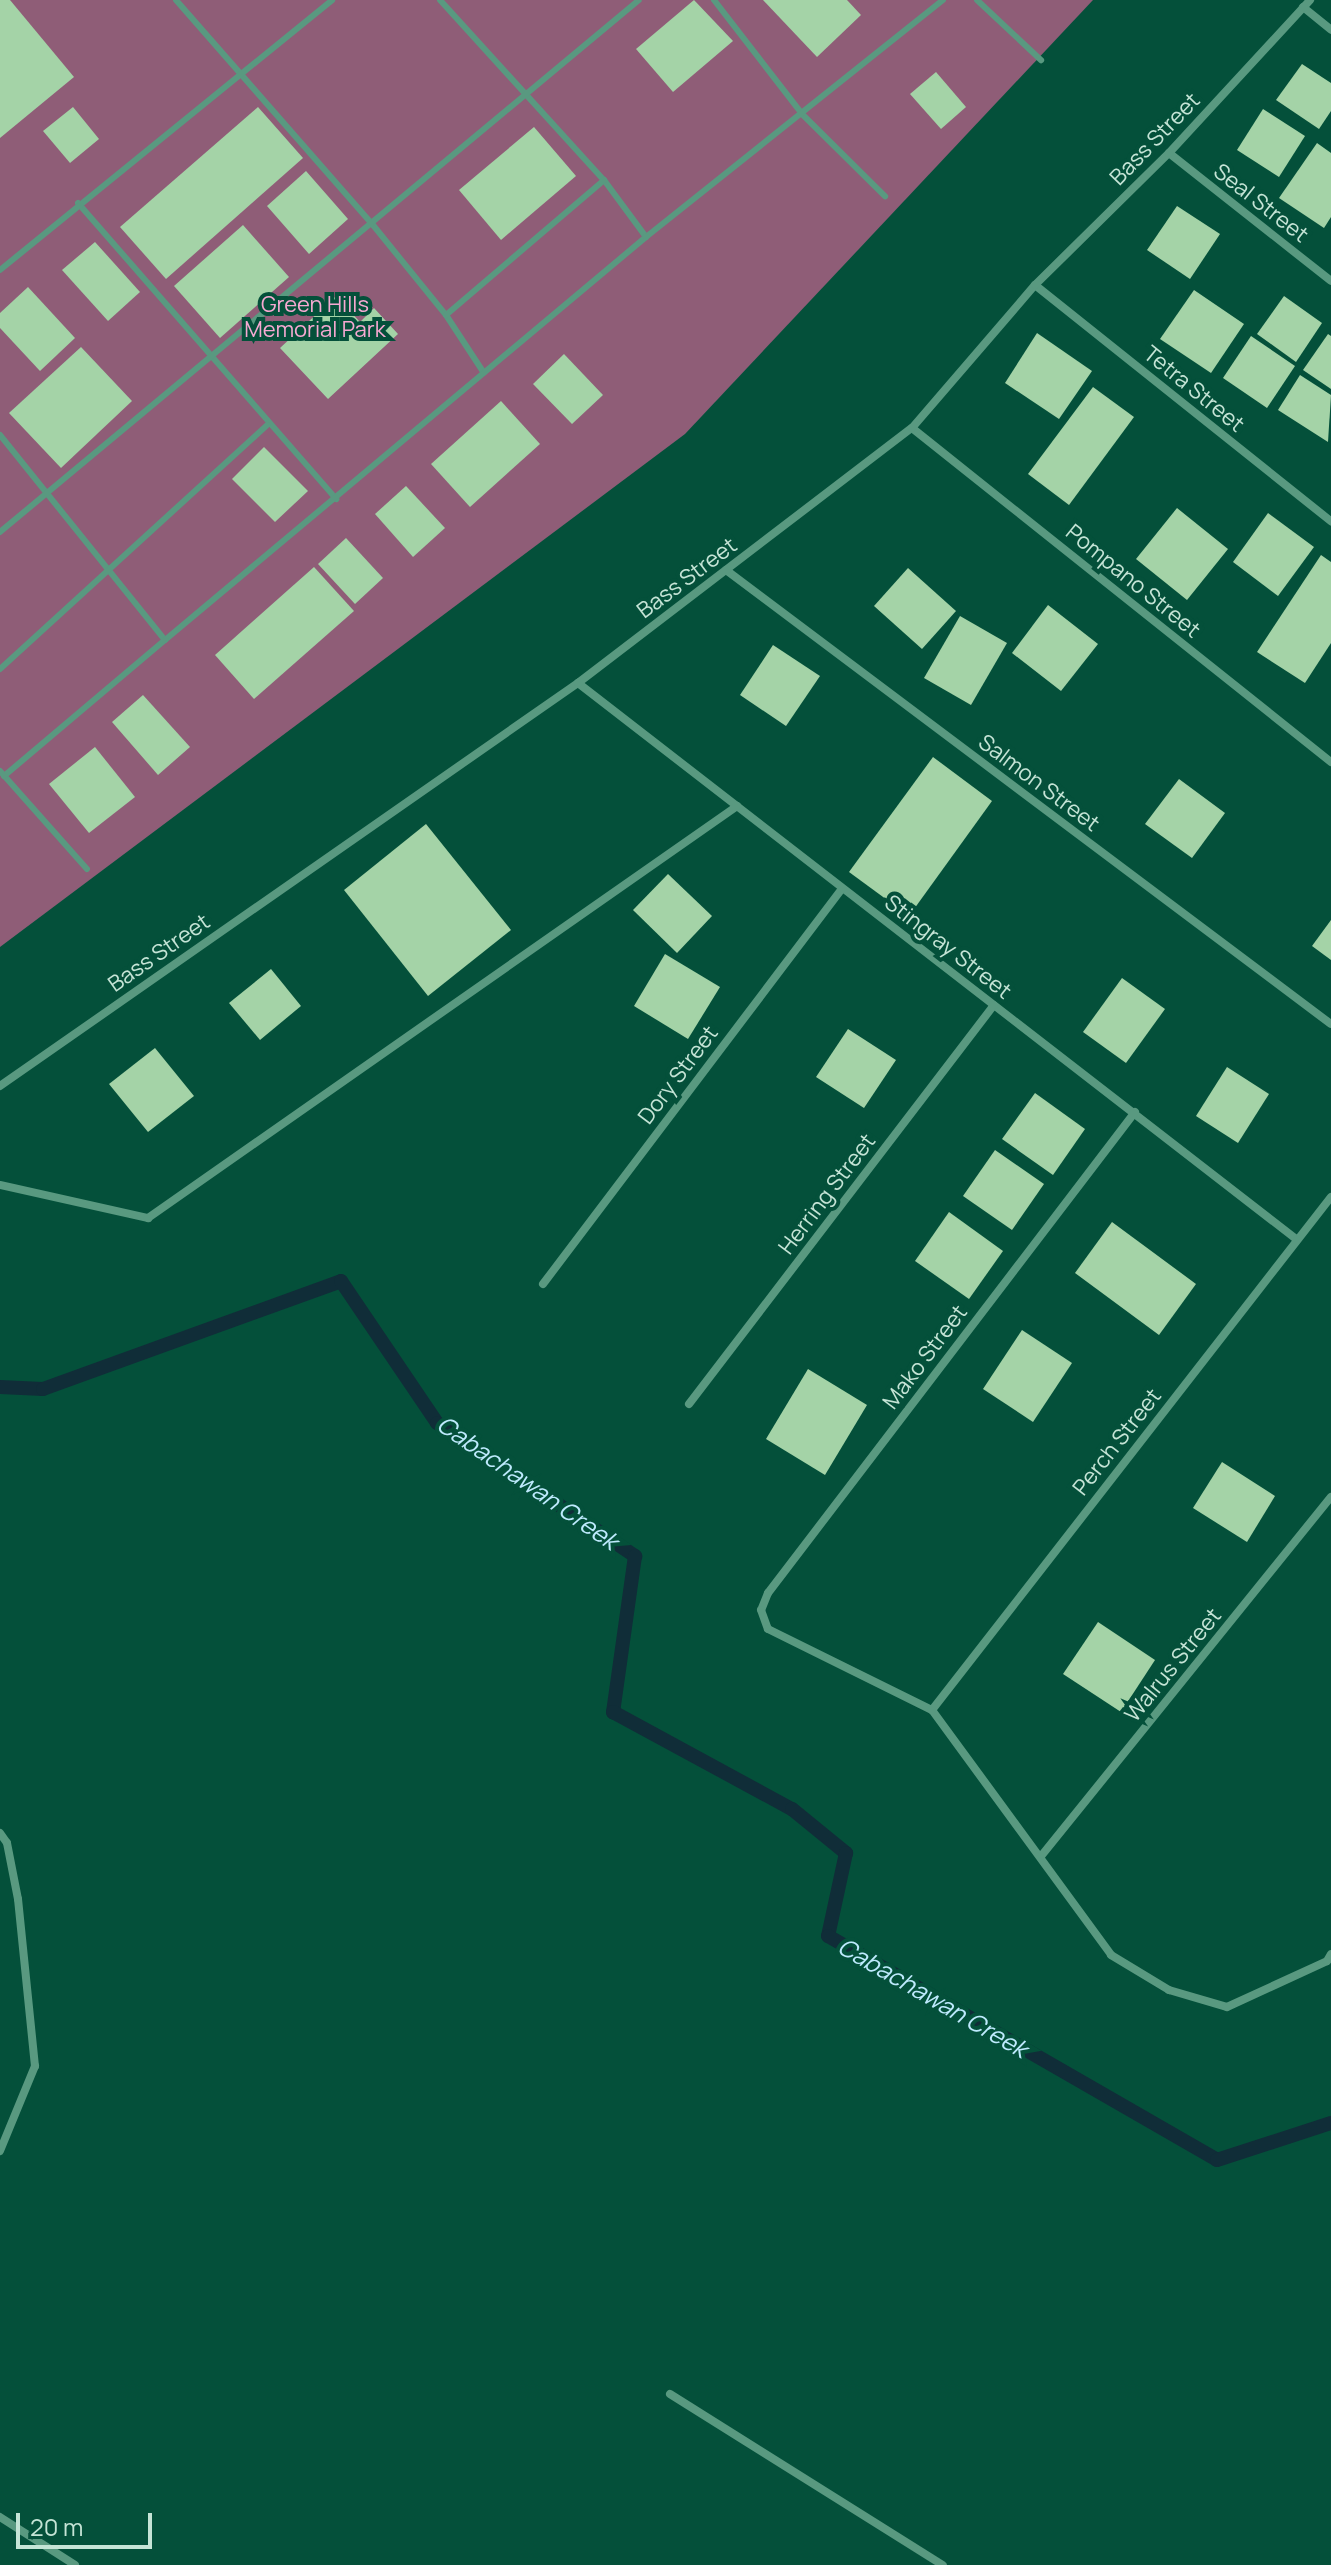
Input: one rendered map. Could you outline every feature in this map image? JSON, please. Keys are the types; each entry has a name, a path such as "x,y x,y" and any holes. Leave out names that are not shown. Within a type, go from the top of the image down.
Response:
{"street":[{"path":"1306,4 1331,30"},
{"name":"Bass Street","path":"0,1086 578,683 912,428 1035,285 1169,153 1306,4"},
{"name":"Seal Street","path":"1169,153 1331,281"},
{"name":"Tetra Street","path":"1035,285 1331,521"},
{"name":"Pompano Street","path":"912,428 1331,762"},
{"name":"Salmon Street","path":"726,570 1331,1024"},
{"name":"Stingray Street","path":"578,683 1296,1239"},
{"path":"0,1185 148,1218 737,806"},
{"name":"Dory Street","path":"543,1284 842,888"},
{"name":"Herring Street","path":"689,1404 994,1005"},
{"name":"Mako Street","path":"932,1710 768,1629 761,1610 768,1593 1135,1112"},
{"name":"Perch Street","path":"932,1710 1331,1197"},
{"name":"Walrus Street","path":"1042,1855 1331,1497"},
{"path":"932,1710 1042,1855 1111,1955 1169,1990 1227,2007 1329,1957"},
{"path":"0,1833 7,1843 18,1899 35,2066 0,2151"},
{"path":"670,2394 943,2565"},
{"path":"0,2517 75,2565"}],"lane":[{"path":"176,0 373,225 446,315 484,373"},
{"path":"0,270 78,203 332,0"},
{"path":"440,0 604,180 646,237"},
{"path":"0,532 213,360 639,0"},
{"path":"714,0 802,114 885,196"},
{"path":"87,869 2,773 336,499 646,237 943,0"},
{"path":"977,0 1041,60"},
{"path":"446,315 604,180"},
{"path":"78,203 267,425 336,499"},
{"path":"0,669 267,425"},
{"path":"0,435 165,640"}],"green space":[{"name":"Green Hills Memorial Park","path":"0,0 1093,0 685,434 0,947"}],"building":[{"path":"0,0 10,0 74,77 0,138"},
{"path":"694,0 733,41 673,92 636,49"},
{"path":"763,0 847,0 861,15 817,57"},
{"path":"1302,64 1331,83 1331,111 1319,129 1276,100"},
{"path":"936,72 966,107 941,129 910,94"},
{"path":"73,107 99,139 70,163 43,131"},
{"path":"258,107 303,158 166,279 120,227"},
{"path":"1263,109 1305,136 1279,177 1237,150"},
{"path":"534,127 576,176 501,240 459,190"},
{"path":"1317,143 1331,153 1331,217 1324,228 1279,198"},
{"path":"306,171 348,219 309,254 267,206"},
{"path":"1177,206 1220,234 1190,279 1147,250"},
{"path":"243,225 289,277 220,338 174,286"},
{"path":"95,242 140,292 108,321 62,270"},
{"path":"28,287 75,338 40,371 0,328 0,313"},
{"path":"1194,290 1244,324 1211,373 1160,339"},
{"path":"336,296 360,322 374,308 398,334 328,399 280,348"},
{"path":"1284,296 1322,323 1296,362 1257,334"},
{"path":"1037,333 1092,371 1059,419 1005,383"},
{"path":"1328,334 1331,336 1331,389 1303,370"},
{"path":"1251,336 1295,366 1267,408 1223,378"},
{"path":"81,347 132,401 61,468 9,413"},
{"path":"564,354 603,395 572,424 533,384"},
{"path":"1300,375 1331,395 1328,442 1278,410"},
{"path":"1093,387 1134,417 1069,505 1028,474"},
{"path":"501,401 540,444 470,507 431,464"},
{"path":"264,447 308,491 275,522 232,479"},
{"path":"406,486 445,528 413,557 375,514"},
{"path":"1177,508 1228,549 1187,600 1136,559"},
{"path":"1268,513 1314,547 1278,596 1233,562"},
{"path":"346,538 383,578 355,604 318,564"},
{"path":"1321,555 1331,562 1331,643 1305,683 1257,652"},
{"path":"314,567 354,611 254,699 215,655"},
{"path":"908,568 956,611 922,649 874,606"},
{"path":"1048,605 1098,644 1061,691 1012,653"},
{"path":"960,616 1007,643 971,705 924,678"},
{"path":"773,645 820,676 786,726 740,695"},
{"path":"143,695 190,747 158,775 112,722"},
{"path":"95,747 135,797 89,833 49,784"},
{"path":"933,757 992,801 909,916 849,872"},
{"path":"1179,779 1225,813 1192,858 1145,824"},
{"path":"426,824 511,930 428,996 344,890"},
{"path":"668,874 712,916 677,953 633,910"},
{"path":"1331,920 1331,960 1312,946"},
{"path":"665,954 720,987 688,1039 634,1006"},
{"path":"271,969 301,1006 260,1040 229,1003"},
{"path":"1122,978 1165,1009 1126,1063 1083,1032"},
{"path":"848,1029 896,1060 864,1108 816,1077"},
{"path":"155,1048 194,1096 148,1132 109,1084"},
{"path":"1227,1067 1269,1094 1238,1143 1196,1116"},
{"path":"1035,1093 1085,1129 1053,1175 1002,1139"},
{"path":"995,1150 1044,1184 1012,1230 963,1196"},
{"path":"949,1212 1003,1251 969,1299 915,1261"},
{"path":"1112,1222 1196,1284 1159,1335 1075,1273"},
{"path":"1022,1330 1072,1363 1033,1422 983,1389"},
{"path":"808,1369 867,1405 825,1475 766,1439"},
{"path":"1222,1462 1275,1496 1247,1542 1193,1508"},
{"path":"1098,1622 1155,1660 1121,1712 1063,1674"}],"waterway":[{"name":"Cabachawan Creek","path":"0,1387 43,1389 341,1281 437,1423 635,1556 613,1712 792,1809 846,1853 828,1936 1217,2160 1331,2123"}]}
